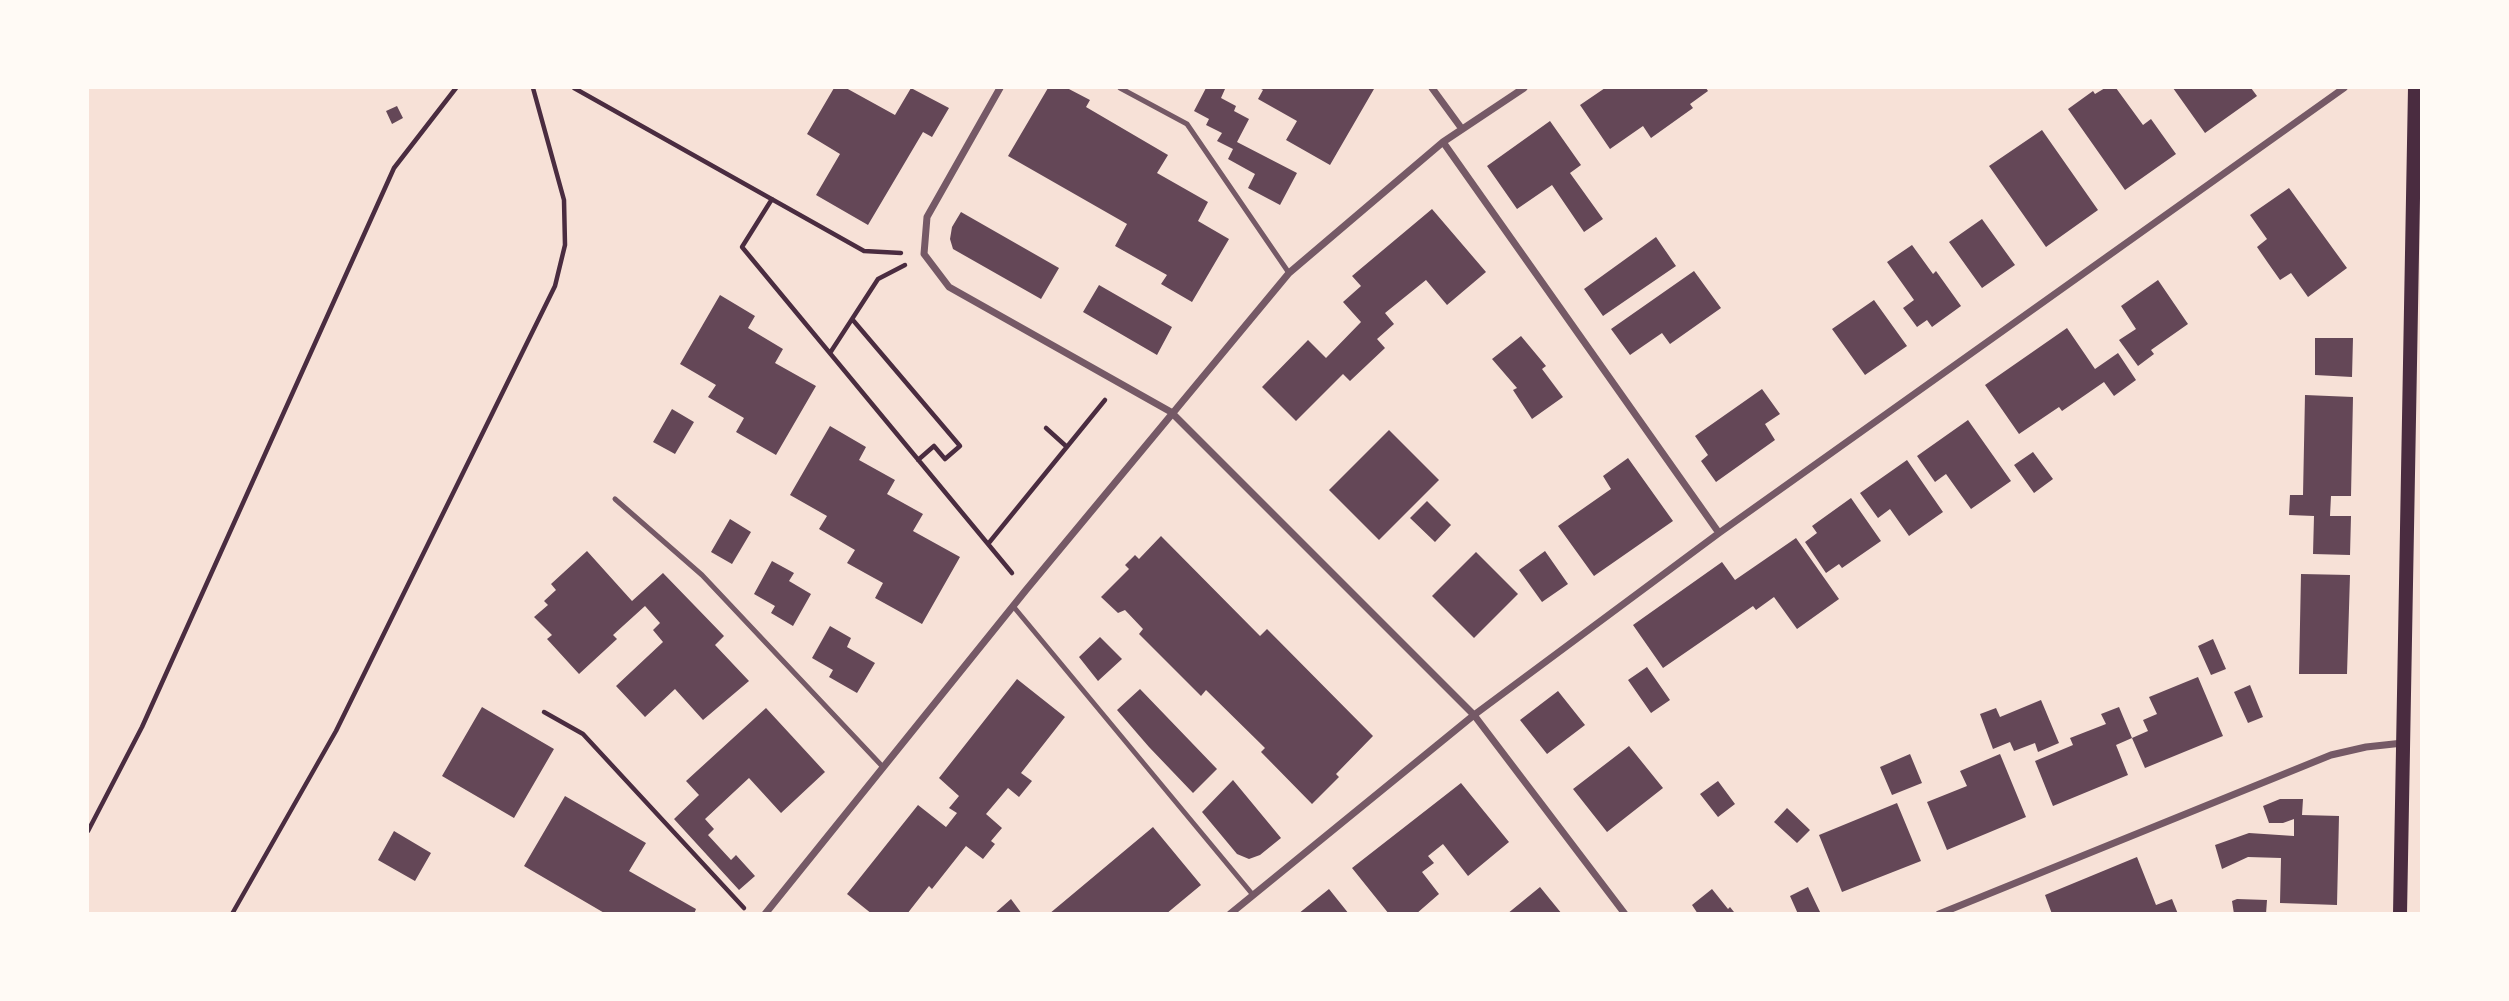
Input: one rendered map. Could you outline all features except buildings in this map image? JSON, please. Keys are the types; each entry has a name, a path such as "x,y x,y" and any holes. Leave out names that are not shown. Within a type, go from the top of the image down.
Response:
{"main road":[{"path":"2400,914 2415,88"}],"street":[{"path":"1000,88 927,217 924,254 949,287 1171,412 1474,715 1625,914"},
{"path":"1432,88 1462,129"},
{"path":"765,914 1171,412 1289,273 1443,142 1524,88"},
{"path":"1230,914 1474,715 1718,533 2344,88"},
{"path":"1443,142 1718,533"},
{"path":"1939,914 2331,755 2365,747 2403,743"}],"lane":[{"path":"1120,88 1187,124 1289,273"},
{"path":"615,499 702,575 883,766"},
{"path":"1013,606 1253,895"}],"path":[{"path":"88,831 142,727 394,168 456,88"},
{"path":"232,914 336,732 555,286 565,245 564,200 533,88"},
{"path":"574,88 864,251 924,254"},
{"path":"772,199 741,247 1026,590"},
{"path":"830,353 878,279 924,254"},
{"path":"852,319 960,446 945,459 934,446 918,460"},
{"path":"988,544 1119,383"},
{"path":"1046,428 1068,447"},
{"path":"544,712 583,734 750,914"}]}
